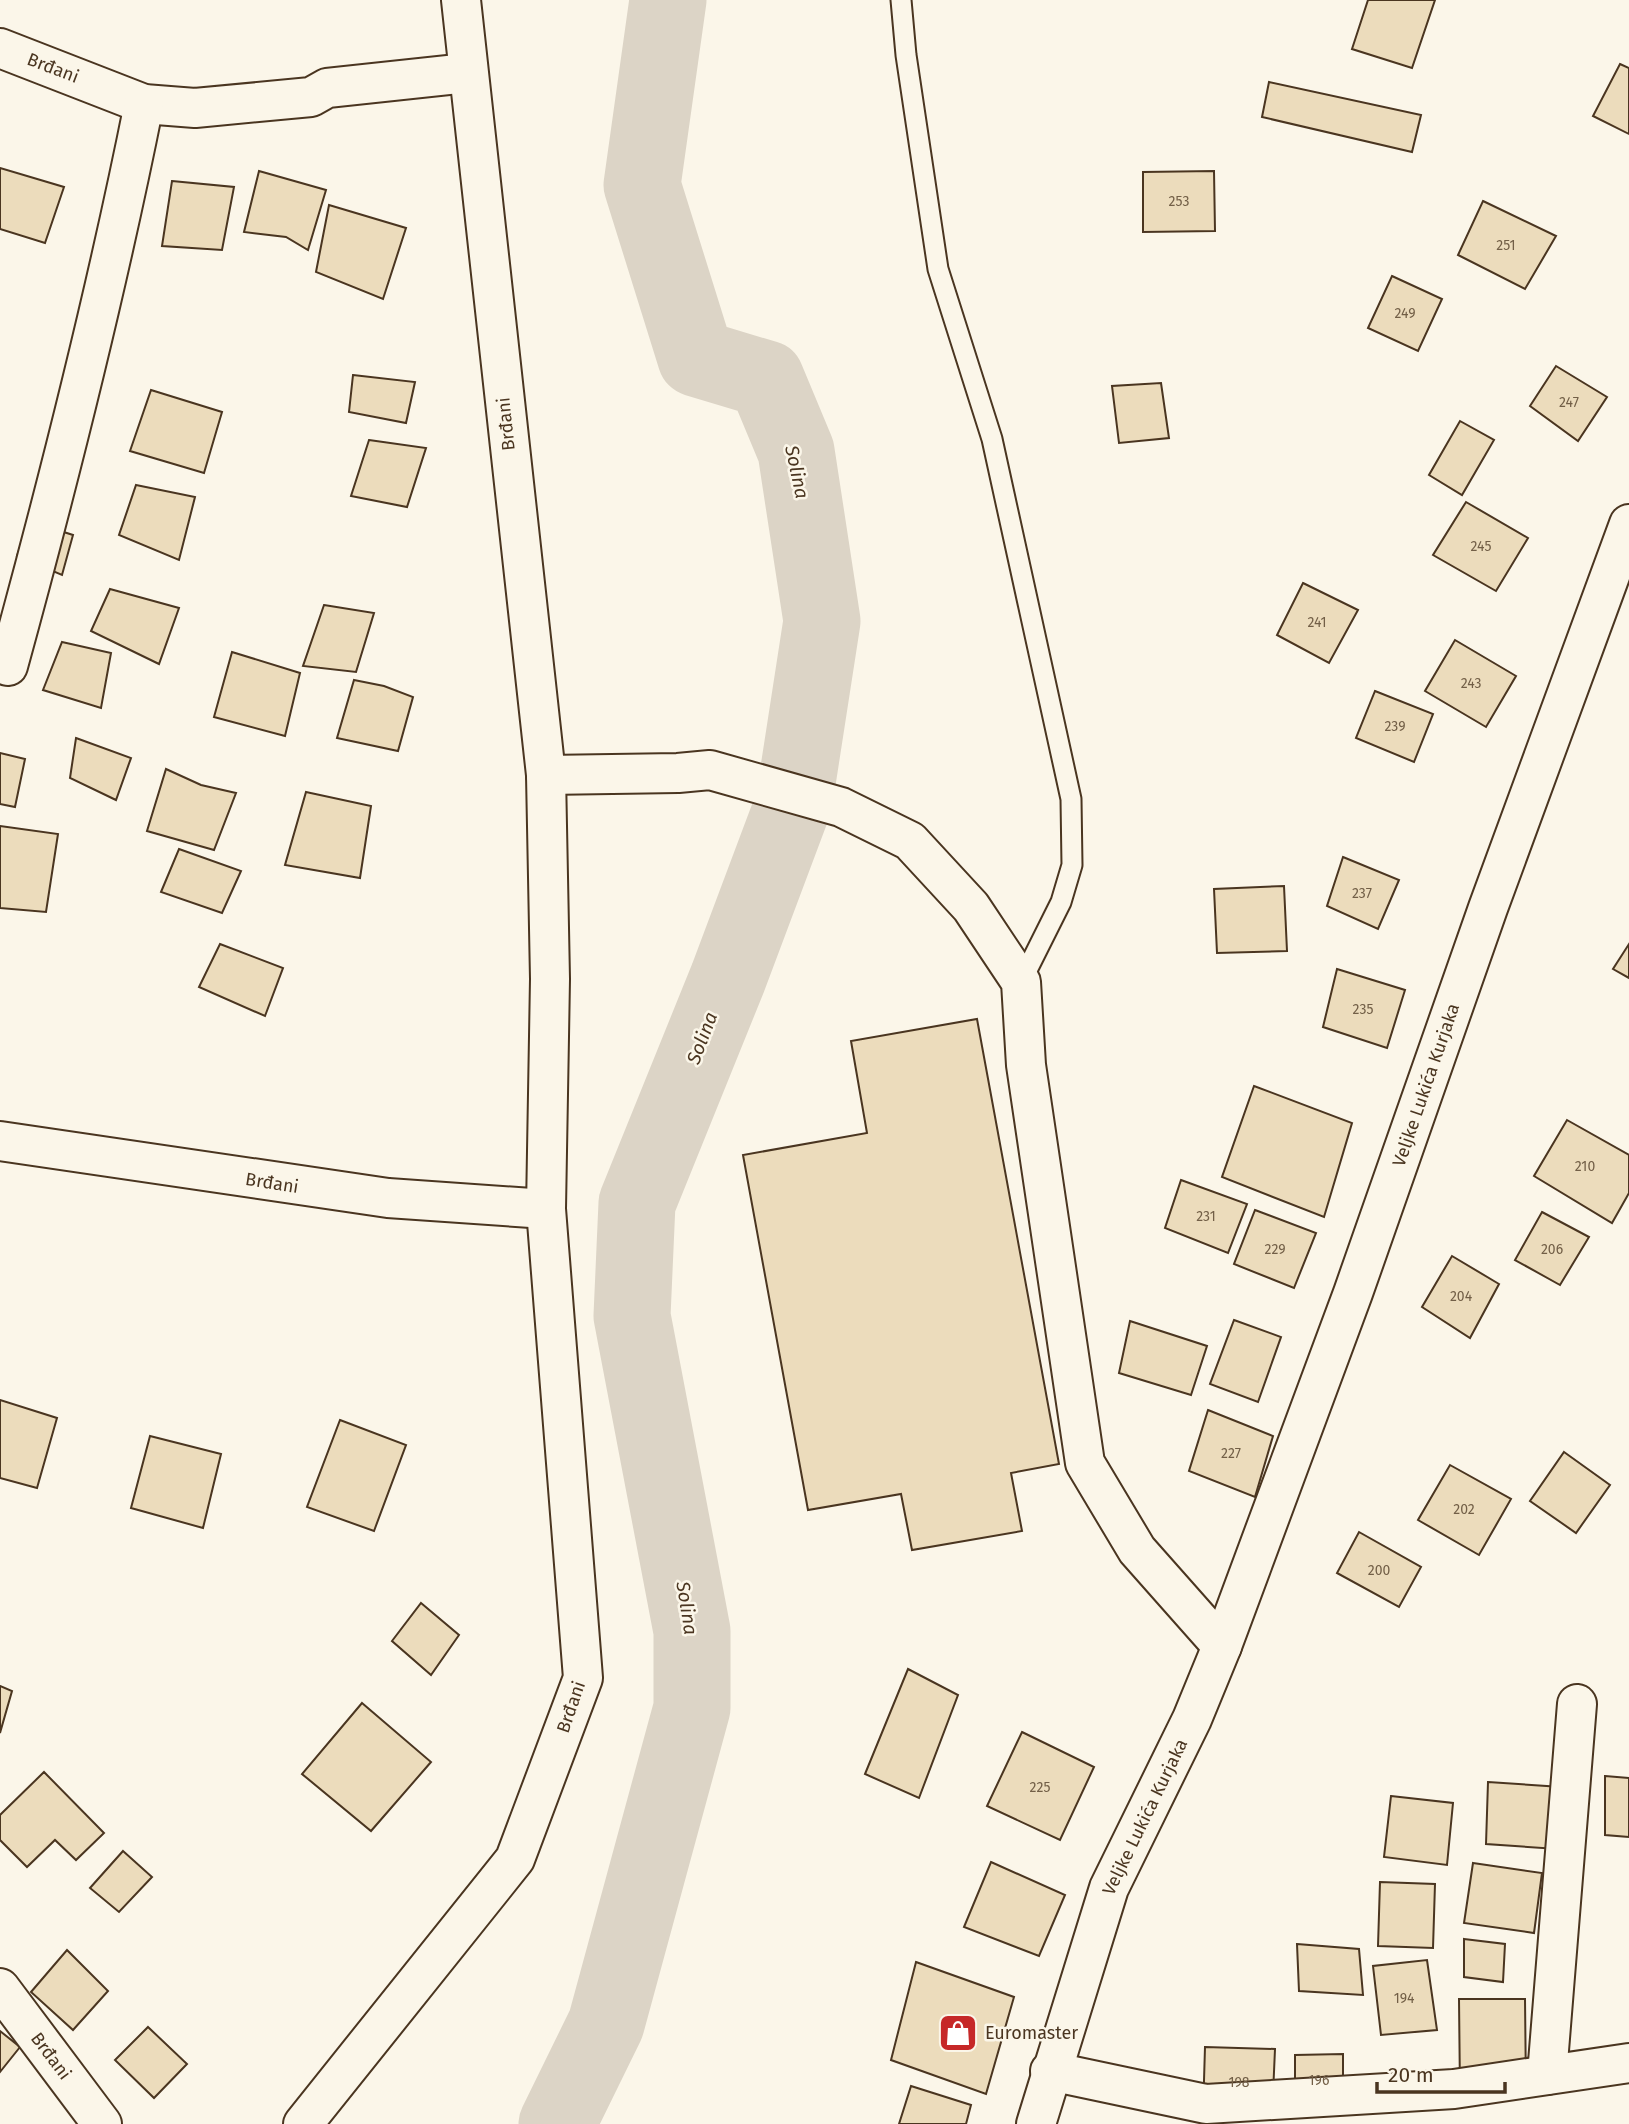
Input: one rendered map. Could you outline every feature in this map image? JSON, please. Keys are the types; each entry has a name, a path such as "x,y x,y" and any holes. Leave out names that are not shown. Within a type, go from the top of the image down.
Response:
{"street":[{"name":"Brđani","path":"303,2124 515,1859 583,1678 546,1209 550,979 546,775 461,0"},
{"name":"Brđani","path":"0,48 144,104 195,108 311,97 327,88 467,73"},
{"path":"8,666 53,501 116,244 144,104"},
{"name":"Veljke Lukića Kurjaka","path":"1036,2124 1050,2071 1109,1888 1192,1719 1222,1646 1353,1293 1488,908 1629,524"},
{"path":"546,775 678,774 710,770 841,807 910,841 971,907 1021,982 1026,1065 1085,1462 1137,1550 1222,1646"},
{"name":"Brđani","path":"0,1141 388,1198 546,1209"},
{"path":"1546,2075 1577,1704"},
{"name":"Brđani","path":"0,1988 102,2124"},
{"path":"1050,2071 1206,2104 1454,2089 1629,2063"}],"lane":[{"path":"901,0 906,55 938,269 992,439 1071,799 1072,865 1061,902 1021,982"}],"building":[{"path":"1368,0 1435,0 1412,68 1352,49"},
{"path":"1620,64 1629,68 1629,134 1593,116"},
{"path":"1269,82 1421,115 1412,152 1262,117"},
{"path":"0,168 64,187 45,243 0,229"},
{"path":"259,171 326,190 308,250 286,237 244,232"},
{"path":"1214,171 1215,231 1143,232 1143,172"},
{"path":"172,181 234,187 222,250 162,246"},
{"path":"1483,201 1556,236 1525,289 1458,255"},
{"path":"329,205 406,228 383,299 316,272"},
{"path":"1392,276 1442,299 1418,351 1368,328"},
{"path":"1556,366 1607,397 1578,441 1530,406"},
{"path":"353,375 415,382 406,423 349,412"},
{"path":"1161,383 1169,438 1119,443 1112,386"},
{"path":"151,390 222,412 204,473 130,451"},
{"path":"1460,421 1494,440 1462,495 1429,475"},
{"path":"369,440 426,448 407,507 351,496"},
{"path":"136,485 195,497 179,560 119,535"},
{"path":"1466,502 1528,538 1496,591 1433,555"},
{"path":"29,521 73,535 62,575 17,556"},
{"path":"1303,583 1358,610 1329,663 1277,635"},
{"path":"110,589 179,608 159,664 91,631"},
{"path":"324,605 374,613 356,672 303,666"},
{"path":"1455,640 1516,676 1486,727 1425,691"},
{"path":"62,642 111,653 101,708 43,690"},
{"path":"232,652 300,673 285,736 214,717"},
{"path":"354,680 384,686 413,697 398,751 337,738"},
{"path":"1375,691 1433,714 1414,762 1356,738"},
{"path":"76,738 131,758 116,800 70,778"},
{"path":"0,753 25,759 15,807 0,804"},
{"path":"166,769 201,785 236,793 214,850 147,831"},
{"path":"306,792 371,806 360,878 285,865"},
{"path":"0,826 58,834 46,912 0,908"},
{"path":"179,849 241,871 222,913 161,892"},
{"path":"1343,857 1399,880 1378,929 1327,906"},
{"path":"1284,886 1287,951 1217,953 1214,889"},
{"path":"220,944 283,968 265,1016 199,987"},
{"path":"1629,944 1629,978 1613,969"},
{"path":"1337,969 1405,990 1387,1048 1323,1027"},
{"path":"977,1019 1059,1464 1011,1473 1022,1531 912,1550 901,1494 808,1510 743,1155 867,1133 851,1041"},
{"path":"1254,1086 1352,1123 1324,1217 1222,1177"},
{"path":"1567,1120 1629,1155 1629,1193 1612,1223 1534,1176"},
{"path":"1181,1180 1247,1204 1228,1253 1165,1228"},
{"path":"1255,1210 1316,1233 1294,1288 1234,1264"},
{"path":"1542,1212 1589,1237 1560,1285 1515,1260"},
{"path":"1452,1256 1499,1284 1470,1338 1422,1307"},
{"path":"1234,1320 1281,1337 1258,1402 1210,1384"},
{"path":"1130,1321 1207,1346 1191,1395 1119,1373"},
{"path":"0,1400 57,1418 37,1488 0,1478"},
{"path":"1208,1410 1273,1436 1255,1497 1189,1471"},
{"path":"340,1420 406,1445 374,1531 307,1507"},
{"path":"150,1436 221,1454 203,1528 131,1508"},
{"path":"1564,1452 1610,1485 1576,1533 1530,1501"},
{"path":"1450,1465 1511,1499 1479,1555 1418,1520"},
{"path":"1359,1532 1421,1567 1399,1607 1337,1573"},
{"path":"421,1603 459,1635 431,1675 392,1641"},
{"path":"908,1669 958,1695 919,1798 865,1774"},
{"path":"0,1686 12,1691 0,1733"},
{"path":"362,1703 431,1762 371,1831 302,1774"},
{"path":"1022,1732 1094,1767 1060,1840 987,1806"},
{"path":"44,1772 104,1833 76,1860 55,1840 27,1867 0,1840 0,1815"},
{"path":"1605,1776 1629,1778 1629,1837 1605,1835"},
{"path":"1488,1782 1561,1787 1557,1849 1486,1844"},
{"path":"1391,1796 1453,1803 1447,1865 1384,1857"},
{"path":"123,1851 152,1877 119,1912 90,1888"},
{"path":"991,1862 1065,1895 1039,1956 964,1927"},
{"path":"1473,1863 1542,1873 1534,1933 1464,1923"},
{"path":"1380,1882 1435,1884 1433,1948 1378,1946"},
{"path":"1464,1939 1505,1944 1503,1982 1464,1977"},
{"path":"1297,1944 1359,1949 1363,1995 1299,1991"},
{"path":"67,1950 108,1991 73,2030 31,1992"},
{"path":"1427,1960 1437,2030 1381,2035 1373,1966"},
{"path":"916,1962 1014,1997 986,2094 891,2060"},
{"path":"1459,1999 1525,1999 1526,2091 1460,2092"},
{"path":"148,2027 187,2064 154,2098 115,2060"},
{"path":"0,2031 20,2047 0,2072"},
{"path":"1205,2047 1275,2049 1272,2117 1203,2114"},
{"path":"1343,2054 1343,2105 1295,2105 1295,2055"},
{"path":"911,2086 971,2105 966,2124 899,2124"}],"waterway":[{"name":"Solina","path":"557,2124 606,2024 692,1708 692,1631 632,1316 637,1203 728,978 794,802 822,621 796,451 766,379 696,358 642,185 668,0"}],"place":[{"name":"Euromaster","path":"958,2033"}]}
